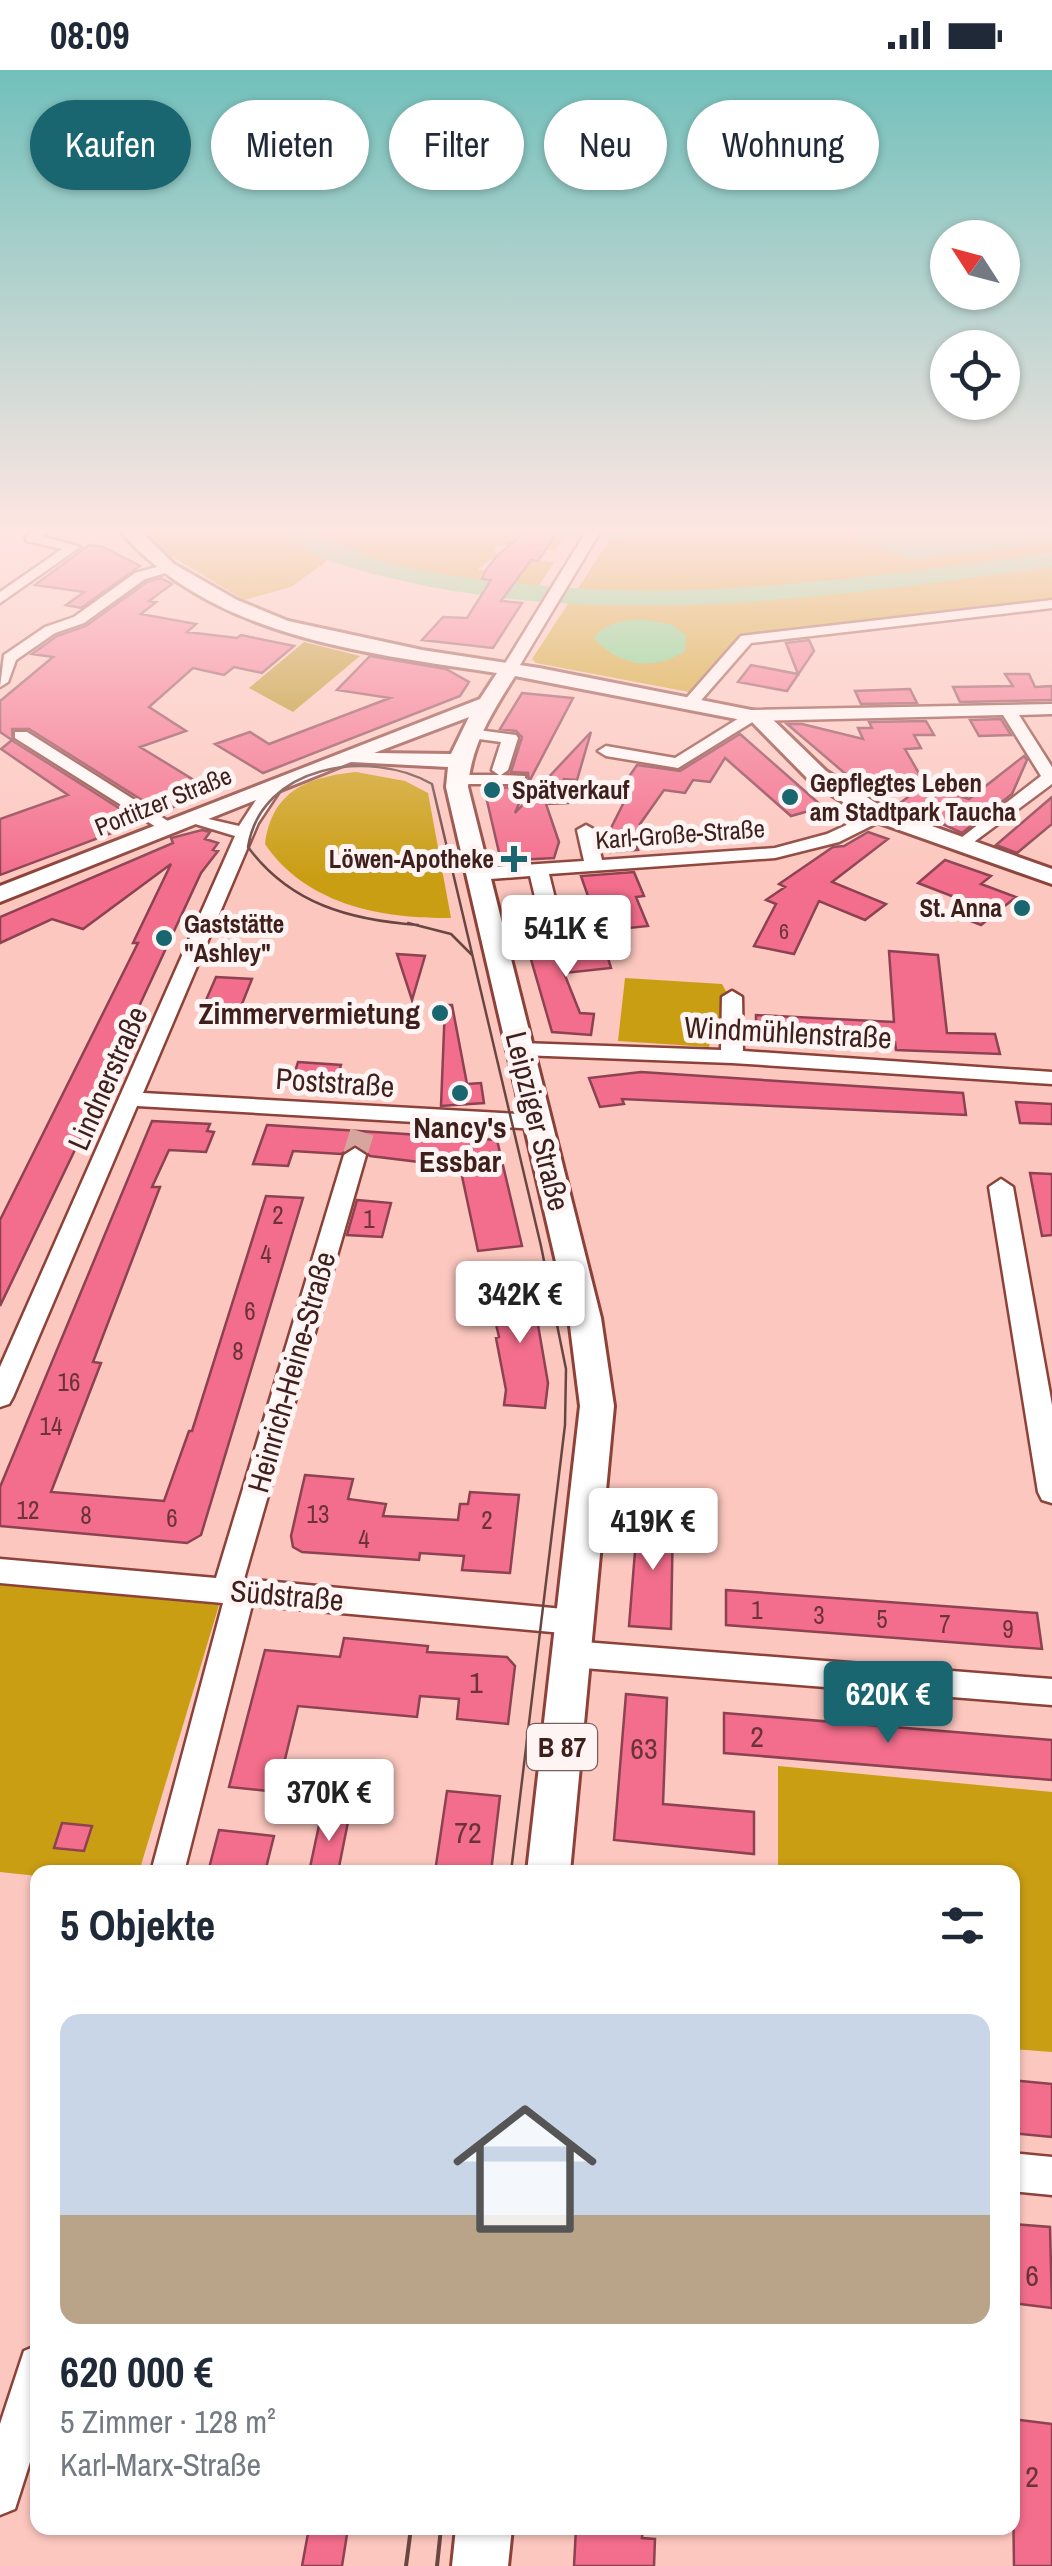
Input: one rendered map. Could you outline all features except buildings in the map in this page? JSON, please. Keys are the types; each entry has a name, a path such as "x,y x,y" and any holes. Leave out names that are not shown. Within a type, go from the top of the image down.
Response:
{"main road":[{"path":"354,643 756,716 818,776 880,815 1052,877"},
{"path":"463,756 510,670"},
{"name":"Portitzer Straße","path":"0,896 356,756 420,727 489,703"},
{"name":"Portitzer Straße","path":"356,756 463,756"},
{"name":"Leipziger Straße","path":"463,756 477,874 594,1362 596,1406 550,1865"},
{"path":"480,2566 483,2535"}],"street":[{"path":"0,682 9,658 30,643"},
{"path":"510,670 526,643"},
{"path":"690,703 742,643"},
{"path":"606,750 678,763 756,716 1052,709"},
{"path":"964,846 1051,777 1008,710"},
{"path":"21,735 180,824 244,833"},
{"path":"463,756 510,738 500,770"},
{"path":"463,756 519,780"},
{"name":"Lindnerstraße","path":"0,1397 244,833 262,798 273,787"},
{"name":"Karl-Große-Straße","path":"477,874 775,853 833,838 880,815"},
{"path":"586,830 594,865"},
{"path":"538,869 554,936"},
{"path":"732,997 732,1058"},
{"name":"Windmühlenstraße","path":"520,1049 1052,1078"},
{"name":"Poststraße","path":"130,1099 361,1133 537,1122"},
{"name":"Heinrich-Heine-Straße","path":"169,1865 234,1590 361,1133"},
{"path":"1001,1187 1048,1429 1052,1492"},
{"name":"Südstraße","path":"0,1570 234,1590 573,1638 1052,1692"},
{"path":"1020,2173 1052,2176"},
{"path":"0,2494 30,2391"}],"shaded area":[{"path":"302,643 360,656 293,712 249,688"},
{"path":"542,643 732,643 689,692 536,663 532,659"},
{"path":"600,643 685,643 685,651 673,658 649,663 625,660"},
{"path":"356,772 405,781 428,793 451,918 399,915 348,904 302,881 265,844 275,811 295,790 322,778"},
{"path":"625,978 722,984 727,993 726,1039 711,1038 709,1047 618,1041"},
{"path":"0,1584 219,1605 141,1865 30,1865 30,1875 0,1872"},
{"path":"778,1766 1052,1792 1052,2052 1020,2050 1020,1865 778,1865"}],"tunnel":[{"path":"355,1155 362,1132"}],"tram line":[{"path":"414,924 369,919 323,906 283,883 265,867 248,847 257,819 273,798 295,782 321,771 350,766 407,773 432,784 541,1246 566,1369 565,1425 512,1865"},
{"path":"408,923 414,924"},
{"path":"414,924 418,925"},
{"path":"414,924 451,934 472,955"},
{"path":"406,2566 410,2535"},
{"path":"437,2566 440,2535"}],"place":[{"name":"Spätverkauf","path":"492,790"},
{"name":"Gepflegtes Leben am Stadtpark Taucha","path":"790,797"},
{"name":"Löwen-Apotheke","path":"514,859"},
{"name":"St. Anna","path":"1022,908"},
{"name":"Gaststätte \"Ashley\"","path":"164,938"},
{"name":"Zimmervermietung","path":"440,1013"},
{"name":"Nancy's Essbar","path":"460,1093"}]}
